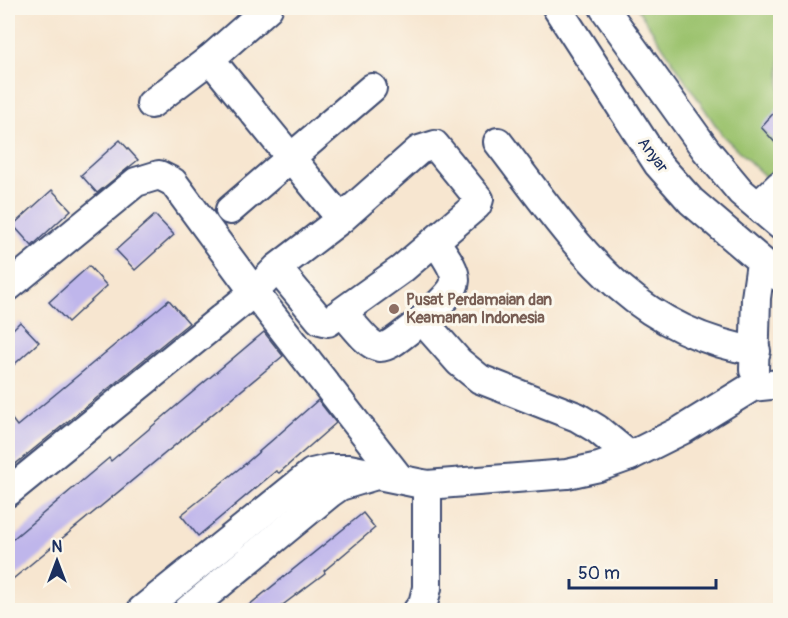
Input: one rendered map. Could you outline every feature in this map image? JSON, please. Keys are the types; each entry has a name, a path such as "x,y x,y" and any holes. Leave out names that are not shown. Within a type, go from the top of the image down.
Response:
{"street":[{"path":"150,104 210,58 268,8"},
{"name":"Anyar","path":"557,8 658,164 691,201 771,270"},
{"path":"604,8 706,150 741,192 780,225"},
{"path":"210,58 341,219"},
{"path":"230,210 372,88"},
{"path":"498,142 575,242 612,281 673,326 721,346 756,351"},
{"path":"8,492 254,292 277,268 341,219 419,150 435,145 479,199 477,205 435,241 343,313 328,322 320,320 277,268"},
{"path":"8,287 135,182 159,174 173,182 254,292 402,479 428,588 423,604 418,610"},
{"path":"758,206 780,185"},
{"path":"343,313 371,346 379,348 389,346 422,320 453,290 457,282 454,268 435,241"},
{"path":"752,387 756,351 756,298 771,270"},
{"path":"422,320 459,362 480,379 577,417 597,429 630,456"},
{"path":"188,610 340,486 402,479 567,474 598,467 630,456 682,430 752,387 780,384"},
{"path":"142,610 312,473 329,469 349,469 402,479"}],"green space":[{"path":"637,8 780,8 780,191 722,135"}],"building":[{"path":"780,106 780,148 761,127"},
{"path":"120,140 138,160 97,193 81,175"},
{"path":"52,190 71,210 32,246 13,225"},
{"path":"155,215 174,235 135,270 116,250"},
{"path":"89,266 107,286 68,322 49,302"},
{"path":"169,300 189,323 8,470 8,414 17,426"},
{"path":"20,322 39,342 8,370 8,334"},
{"path":"264,332 283,356 8,583 8,543 109,458 111,461"},
{"path":"318,400 336,423 279,473 276,471 198,536 181,515 245,464"},
{"path":"363,513 375,528 324,571 325,573 276,610 243,610"}],"place":[{"name":"Pusat Perdamaian dan Keamanan Indonesia","path":"394,309"}]}
